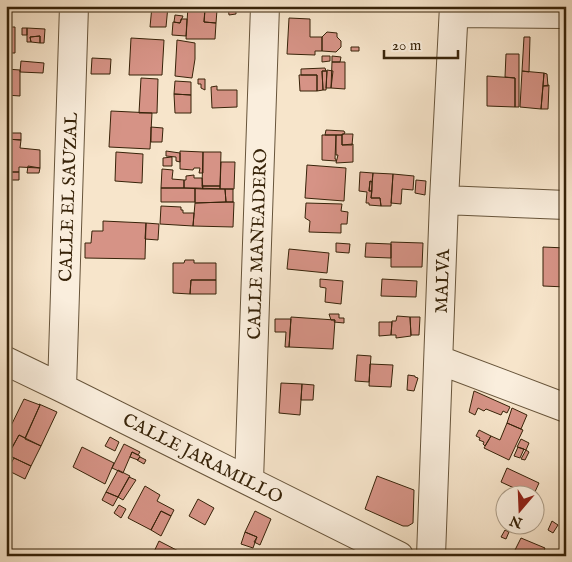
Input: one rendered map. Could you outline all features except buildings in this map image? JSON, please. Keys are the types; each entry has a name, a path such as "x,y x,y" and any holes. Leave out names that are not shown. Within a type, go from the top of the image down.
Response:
{"street":[{"name":"CALLE EL SAUZAL","path":"62,388 74,6"},
{"name":"CALLE MANEADERO","path":"249,481 265,6"},
{"path":"454,10 566,14"},
{"name":"MALVA","path":"431,556 444,200 454,10"},
{"path":"444,200 566,205"},
{"path":"439,360 566,408"},
{"name":"CALLE JARAMILLO","path":"6,361 399,556"}]}
